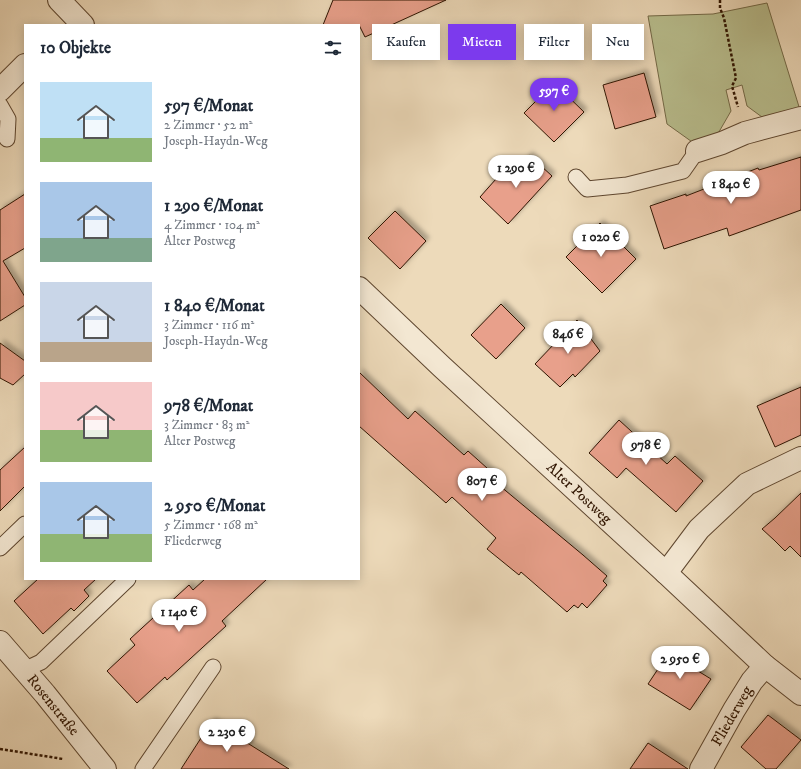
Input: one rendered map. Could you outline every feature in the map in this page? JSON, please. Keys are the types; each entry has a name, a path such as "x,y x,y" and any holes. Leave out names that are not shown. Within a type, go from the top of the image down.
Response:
{"street":[{"path":"0,90 24,66"},
{"path":"696,151 722,143 745,133 801,118"},
{"name":"Alter Postweg","path":"360,289 766,666 801,694"},
{"path":"666,573 699,530 748,484 801,458"},
{"name":"Rosenstraße","path":"0,642 106,769"},
{"name":"Fliederweg","path":"701,769 752,681 766,666"}],"lane":[{"path":"0,105 8,120 7,139"},
{"path":"576,177 587,189 627,186 683,171 696,151"},
{"path":"0,548 24,525"},
{"path":"24,670 41,662 127,580"},
{"path":"143,769 213,667"}],"path":[{"path":"720,0 720,8 724,18 736,78 732,86 745,133"},
{"path":"0,748 69,760 86,745"}],"green space":[{"path":"767,3 800,110 766,120 747,106 742,85 726,90 731,111 716,137 695,144 667,124 648,16 713,14"}],"building":[{"path":"333,0 446,0 393,24 372,24 372,34 365,37 360,24 323,24"},
{"path":"644,73 656,117 615,129 603,85"},
{"path":"554,83 584,112 554,142 524,113"},
{"path":"529,155 552,176 508,224 480,197 504,170 510,176"},
{"path":"801,157 801,210 729,236 727,228 664,249 650,206 686,194 686,196 758,168 759,170"},
{"path":"24,195 24,249 3,261 24,295 24,306 0,321 0,210"},
{"path":"395,211 426,241 400,269 368,238"},
{"path":"600,223 636,259 602,293 566,257"},
{"path":"501,304 525,328 496,359 471,335"},
{"path":"577,320 600,351 575,377 573,374 560,387 535,364"},
{"path":"0,343 24,360 24,375 13,385 0,378"},
{"path":"360,373 408,419 415,411 464,455 468,451 497,477 494,481 607,576 603,581 607,585 587,608 582,603 578,608 574,605 567,612 521,572 519,575 487,549 496,538 452,497 446,503 360,427"},
{"path":"801,387 801,435 775,447 757,406"},
{"path":"619,420 667,464 675,456 703,481 676,512 626,468 617,478 589,453"},
{"path":"24,448 24,487 0,511 0,470"},
{"path":"801,493 801,557 790,546 785,551 762,529"},
{"path":"37,580 95,580 84,590 89,596 74,611 71,608 43,634 14,601"},
{"path":"204,580 266,580 222,621 226,626 167,680 165,677 137,703 107,671 135,645 130,639 189,585 193,590"},
{"path":"680,652 702,665 698,671 711,679 690,710 648,684 666,657 674,660"},
{"path":"768,715 801,740 776,769 766,769 741,747"},
{"path":"212,721 289,769 181,769"},
{"path":"648,743 688,769 630,769"}]}
